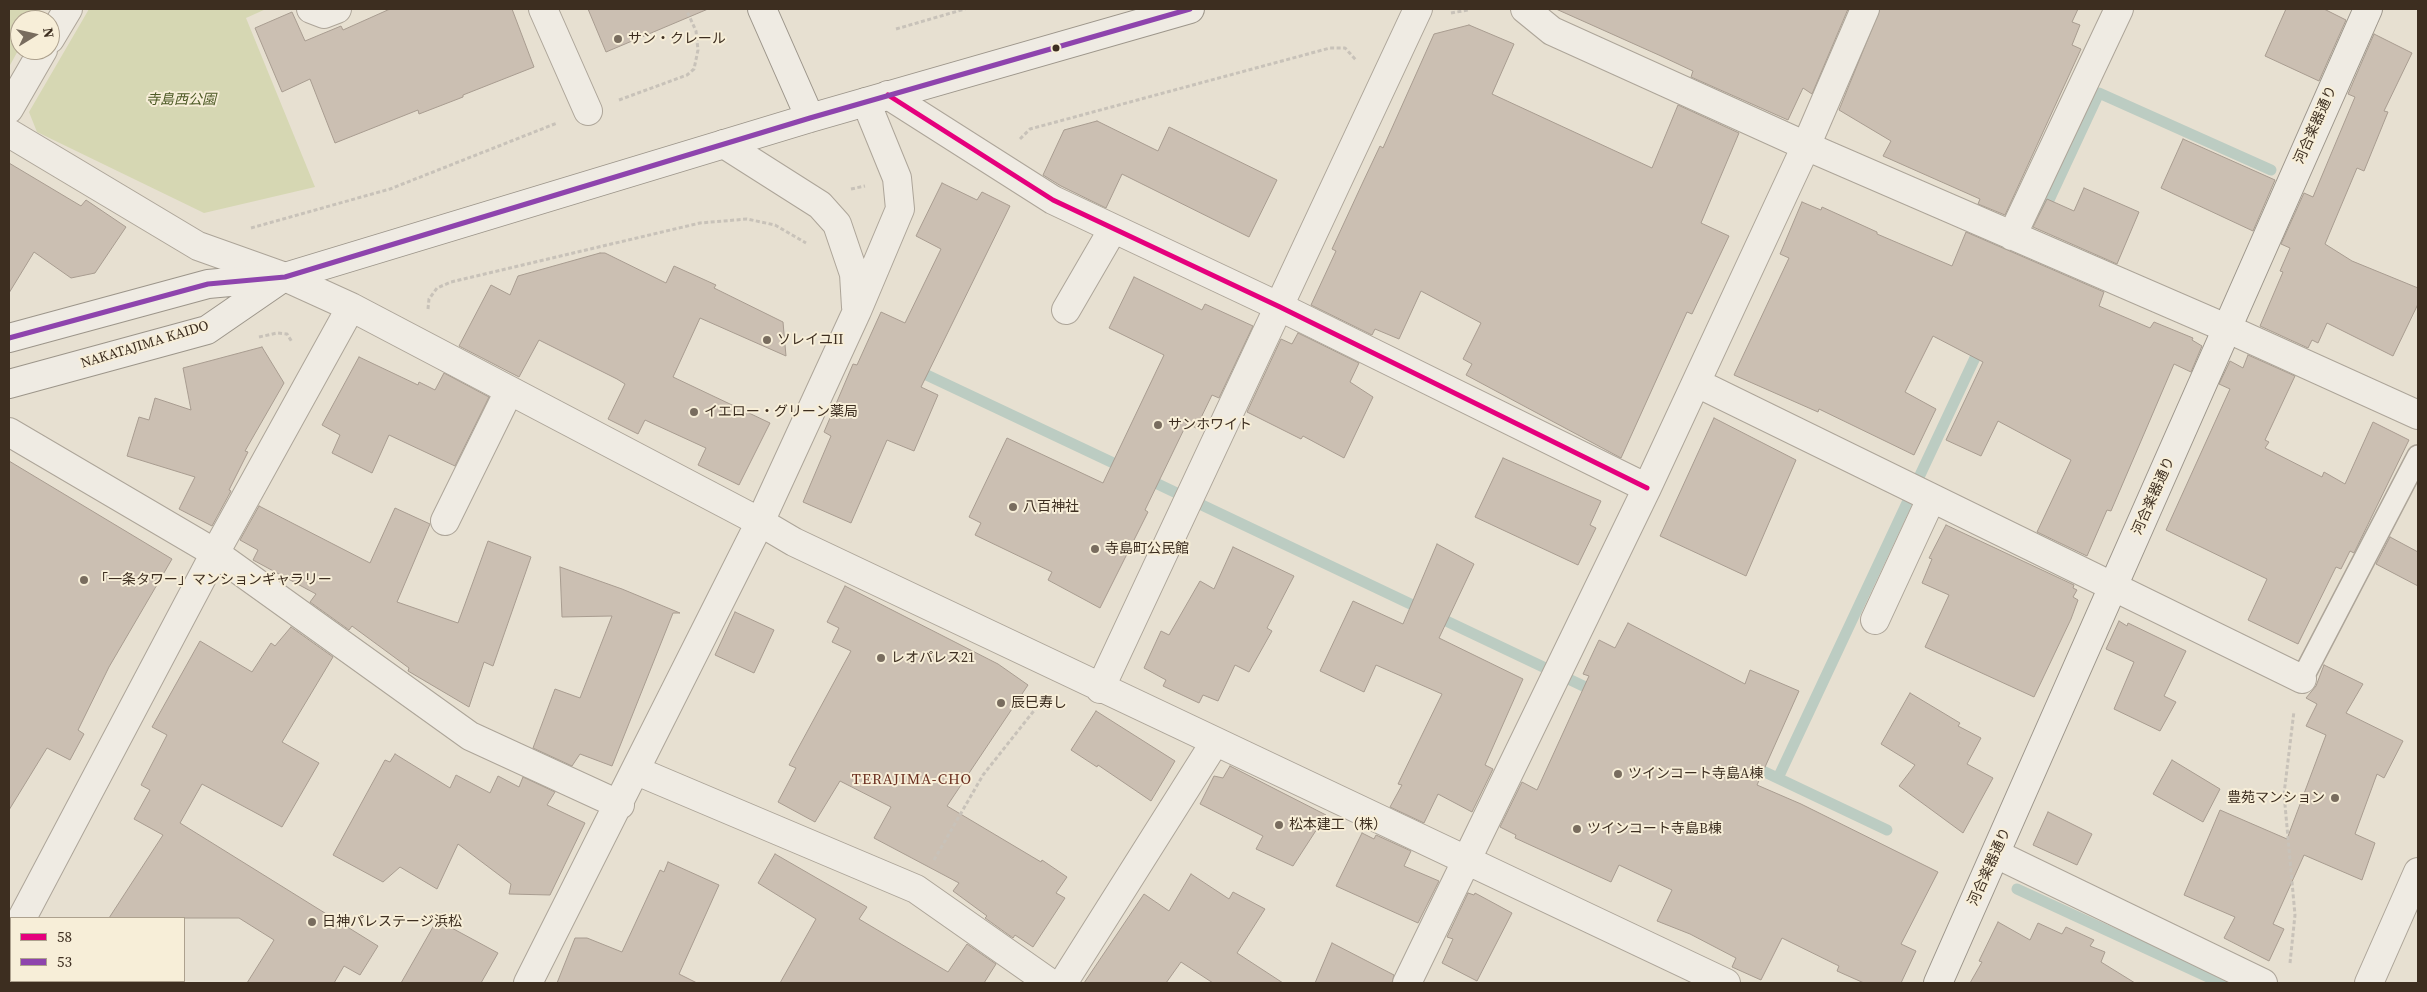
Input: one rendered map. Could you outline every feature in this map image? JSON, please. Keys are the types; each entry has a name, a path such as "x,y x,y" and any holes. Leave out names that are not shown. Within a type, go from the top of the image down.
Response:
{"street":[{"path":"60,22 68,9"},
{"path":"311,9 324,14 336,9"},
{"path":"543,9 588,111"},
{"path":"762,9 810,118"},
{"name":"NAKATAJIMA KAIDO","path":"9,384 207,330 285,276 877,98 1190,9"},
{"path":"1100,689 1418,9"},
{"path":"1525,9 1552,31 1806,146 2226,328 2418,415"},
{"path":"1407,983 1468,862 1697,383 1806,146 1865,9"},
{"path":"2013,237 2119,9"},
{"name":"河合楽器通り","path":"1938,983 2368,9"},
{"path":"9,109 38,60"},
{"path":"877,98 1053,200 1280,307 1647,488"},
{"path":"528,983 620,805 760,522 857,311 900,209 896,178 877,98"},
{"path":"9,134 198,246 285,276 351,307 760,522 794,542 1064,672 1726,983"},
{"path":"724,144 820,205 837,224 854,274 857,311"},
{"path":"1066,310 1113,229"},
{"path":"9,338 208,284 285,276"},
{"path":"23,917 214,554 351,307"},
{"path":"1697,383 2113,589 2302,679"},
{"path":"445,521 509,391"},
{"path":"9,432 214,554 470,736 620,805"},
{"path":"1875,620 1930,498"},
{"path":"1063,983 1215,742"},
{"path":"637,771 916,889 1050,983"},
{"path":"1996,854 2263,983"},
{"path":"2370,983 2418,872"}],"lane":[{"path":"2302,679 2418,456"}],"path":[{"path":"248,229 390,188 588,111 687,76 694,69 698,50 696,31 686,9"},
{"path":"896,29 965,9"},
{"path":"1020,147 1019,141 1030,129 1330,48 1345,48 1361,65"},
{"path":"842,192 870,184"},
{"path":"427,314 429,299 437,288 451,282 700,223 748,219 775,225 808,244"},
{"path":"916,889 983,775 1064,672"},
{"path":"2289,968 2295,915 2284,794 2297,689 2302,679"}],"green space":[{"path":"9,9 41,9 10,10 10,60 13,60 9,67"},
{"name":"寺島西公園","path":"89,9 266,9 246,18 315,187 204,213 37,132 29,112"}],"building":[{"path":"390,9 512,9 534,67 419,114 418,110 335,143 310,79 282,92 255,28 292,12 305,41 341,26 343,30"},
{"name":"サン・クレール","path":"588,9 708,9 606,52"},
{"path":"1556,9 1848,9 1812,94 1803,88 1788,120 1691,77 1693,71"},
{"path":"1880,9 2078,9 2072,22 2080,25 2072,45 2081,49 2005,215 1978,204 1980,199 1883,156 1891,141 1839,110"},
{"path":"2286,9 2324,9 2346,20 2319,81 2265,56"},
{"path":"1469,25 1514,44 1492,94 1652,168 1678,105 1739,133 1701,223 1729,236 1692,314 1687,312 1621,458 1466,375 1472,364 1463,359 1481,323 1421,291 1399,339 1375,329 1372,335 1311,305 1336,251 1332,249 1380,146 1383,148 1434,34"},
{"path":"2374,34 2412,53 2384,111 2388,112 2364,171 2357,168 2325,244 2352,261 2418,288 2418,304 2393,356 2327,323 2318,343 2312,340 2308,348 2260,326 2283,272 2280,271 2290,248 2281,244 2304,193 2313,197 2355,97 2348,94"},
{"path":"1097,121 1158,151 1169,127 1277,180 1249,237 1122,174 1106,208 1043,175 1064,130"},
{"path":"2183,139 2275,180 2253,231 2161,188"},
{"path":"9,163 81,206 86,200 126,227 95,273 71,278 34,252 9,293"},
{"path":"942,183 977,200 982,192 1010,206 921,387 938,395 914,451 887,440 851,523 803,502 831,436 824,432 853,364 857,365 881,312 905,323 941,249 916,236"},
{"path":"2084,188 2139,212 2117,264 2033,227 2047,199 2074,211"},
{"path":"1802,202 1821,210 1822,207 1877,232 1877,234 1952,266 1966,232 2104,292 2099,306 2150,328 2154,322 2193,338 2192,340 2202,346 2191,372 2174,364 2111,511 2107,510 2087,556 2037,532 2071,460 1998,421 1981,456 1946,440 1983,362 1933,336 1905,392 1936,409 1914,455 1819,409 1818,412 1734,375 1789,258 1780,254"},
{"path":"605,253 666,283 674,266 716,285 714,288 783,322 786,356 700,318 673,377 770,423 739,485 698,465 706,448 645,420 638,434 608,419 625,384 539,340 519,377 459,346 491,285 510,295 518,276"},
{"path":"1134,277 1202,310 1205,304 1253,326 1219,398 1212,395 1196,428 1187,423 1145,510 1148,512 1100,608 1048,580 1052,572 975,535 981,523 969,517 1007,438 1103,483 1164,355 1109,328"},
{"path":"1298,333 1359,363 1350,382 1373,397 1344,458 1303,436 1301,439 1247,412 1281,339 1292,344"},
{"path":"262,347 284,383 245,451 248,452 229,490 231,491 212,526 179,509 195,477 127,456 139,417 149,420 155,398 191,410 183,368"},
{"path":"2248,355 2295,376 2265,440 2269,442 2265,448 2322,477 2324,472 2345,484 2373,422 2409,440 2354,553 2350,551 2341,569 2336,567 2298,644 2248,620 2267,579 2166,530 2230,389 2219,384 2230,361 2243,368"},
{"path":"359,357 418,385 419,382 435,390 444,373 489,397 455,466 389,435 372,473 332,453 340,435 322,425"},
{"path":"1714,418 1796,460 1746,576 1660,536"},
{"path":"1503,458 1601,501 1590,525 1596,528 1578,565 1475,517"},
{"name":"「一条タワー」マンションギャラリー","path":"9,461 172,559 109,667 78,730 84,734 70,760 47,748 9,810"},
{"path":"259,506 370,563 395,508 430,524 397,602 458,623 488,541 531,557 493,666 484,662 469,707 408,671 409,668 352,626 349,630 310,602 316,594 253,560 258,550 240,540"},
{"path":"1946,525 2074,585 2073,588 2077,590 2073,597 2078,600 2071,619 2034,697 1925,647 1949,595 1922,583 1932,559 1929,558"},
{"path":"2390,537 2418,552 2418,586 2376,564"},
{"path":"1437,544 1474,564 1439,638 1523,679 1485,765 1493,769 1472,812 1438,794 1424,823 1390,807 1402,785 1398,784 1442,694 1376,665 1364,692 1320,671 1353,601 1403,624"},
{"path":"1233,547 1294,576 1267,628 1272,631 1249,672 1235,665 1218,701 1203,695 1199,703 1163,686 1166,680 1144,668 1161,631 1169,635 1200,581 1214,589"},
{"path":"560,567 622,589 680,613 673,613 612,766 580,754 572,766 533,748 555,689 580,698 612,616 562,617"},
{"path":"845,586 998,664 1028,685 947,806 1041,862 1042,860 1067,877 1056,893 1065,898 1033,947 1015,935 1013,938 985,918 987,916 953,891 959,883 874,838 891,807 840,781 815,822 778,802 796,768 789,765 851,651 832,642 839,628 827,622"},
{"path":"735,612 774,630 754,673 715,655"},
{"path":"2119,621 2127,626 2128,623 2186,651 2164,696 2176,702 2160,731 2114,709 2134,662 2106,649"},
{"path":"1628,623 1745,684 1750,670 1799,691 1757,785 1801,804 1938,872 1901,944 1916,951 1901,983 1864,983 1837,971 1839,966 1782,938 1761,980 1732,967 1736,958 1690,934 1657,921 1672,890 1619,865 1611,882 1515,838 1516,835 1500,827 1522,782 1537,790 1589,676 1583,674 1599,640 1615,648"},
{"path":"291,627 333,657 282,742 319,763 282,827 202,784 180,823 378,946 360,975 344,966 334,983 247,983 274,940 239,918 110,917 163,835 134,819 150,790 141,785 167,735 152,727 200,641 252,672 271,643 275,646"},
{"path":"2324,665 2363,684 2346,713 2403,741 2384,778 2377,774 2355,834 2375,843 2362,880 2304,855 2273,924 2284,929 2269,961 2224,938 2235,917 2184,895 2220,810 2287,839 2326,735 2306,726 2317,704 2306,698 2316,686"},
{"path":"1910,693 1960,723 1958,726 1981,738 1967,764 1993,778 1963,833 1899,786 1915,765 1881,744"},
{"path":"1096,711 1175,761 1151,801 1098,765 1097,767 1071,750"},
{"path":"395,754 450,788 456,775 490,793 498,776 519,787 523,777 555,792 547,805 585,823 550,895 509,894 511,884 458,844 437,889 400,867 383,882 333,855 385,760 390,762"},
{"path":"2172,760 2220,789 2203,822 2153,794"},
{"name":"松本建工（株）","path":"1230,766 1326,815 1293,866 1256,849 1263,836 1200,804 1214,776 1223,778"},
{"path":"2048,812 2092,834 2077,865 2033,845"},
{"path":"1362,833 1374,839 1376,835 1411,851 1404,866 1439,881 1418,923 1336,886"},
{"path":"775,854 867,907 859,919 948,972 967,944 996,964 984,983 780,983 816,919 758,883"},
{"path":"668,862 719,885 679,974 697,983 557,983 575,938 587,938 622,952 660,870 664,872"},
{"path":"1191,874 1229,899 1233,892 1265,909 1237,953 1283,983 1213,983 1181,962 1166,983 1084,983 1144,894 1169,911"},
{"path":"1468,893 1474,895 1475,893 1512,913 1477,981 1442,963 1453,939 1447,937"},
{"path":"437,920 498,953 481,983 401,983"},
{"path":"1998,922 2030,940 2038,923 2062,934 2066,927 2094,940 2090,946 2105,952 2101,962 2135,983 1970,983 1982,962 1979,961"},
{"path":"1332,943 1394,975 1392,983 1315,983"}],"waterway":[{"path":"2043,213 2099,93 2271,170"},
{"path":"1778,778 1981,345"},
{"path":"914,369 1126,469"},
{"path":"1145,478 1598,693"},
{"path":"1750,765 1887,830"},
{"path":"2017,889 2221,983"}],"transit line":[{"name":"53","path":"9,338 208,284 285,277 810,118 1190,9"},
{"name":"58","path":"888,95 1053,200 1280,307 1647,488"}],"place":[{"name":"サン・クレール","path":"618,39"},
{"name":"ソレイユII","path":"767,340"},
{"name":"イエロー・グリーン薬局","path":"694,412"},
{"name":"サンホワイト","path":"1158,425"},
{"name":"八百神社","path":"1013,507"},
{"name":"寺島町公民館","path":"1095,549"},
{"name":"「一条タワー」マンションギャラリー","path":"84,580"},
{"name":"レオパレス21","path":"881,658"},
{"name":"辰巳寿し","path":"1001,703"},
{"name":"ツインコート寺島A棟","path":"1618,774"},
{"name":"豊苑マンション","path":"2335,798"},
{"name":"松本建工（株）","path":"1279,825"},
{"name":"ツインコート寺島B棟","path":"1577,829"},
{"name":"日神パレステージ浜松","path":"312,922"}],"district":[{"name":"TERAJIMA-CHO","path":"912,780"}]}
